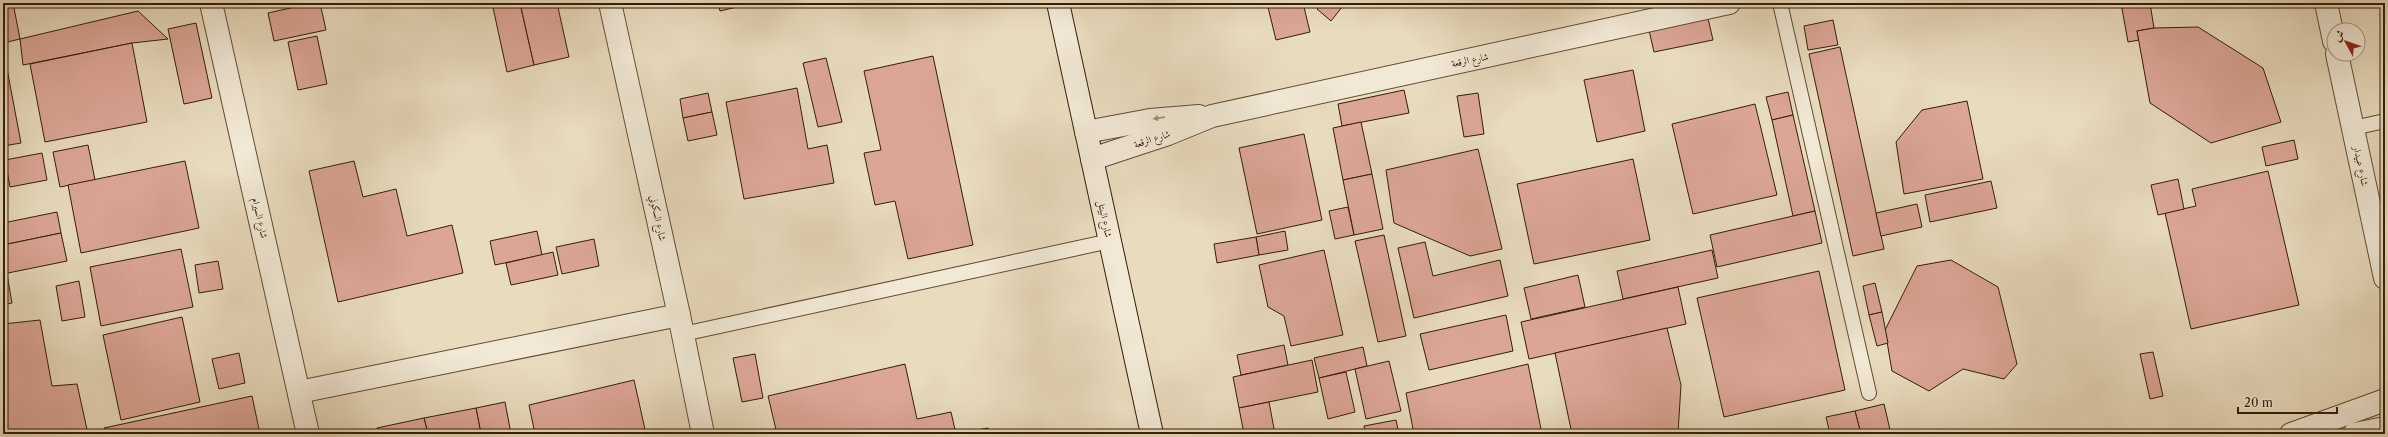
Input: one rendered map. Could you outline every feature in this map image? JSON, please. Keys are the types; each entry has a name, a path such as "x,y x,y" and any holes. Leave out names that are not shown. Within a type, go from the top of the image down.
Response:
{"street":[{"name":"شارع السيرام","path":"211,3 308,434"},
{"name":"شارع السكوني","path":"610,3 681,324 703,434"},
{"name":"شارع البيتل","path":"1058,3 1152,434"},
{"name":"شارع الرقعة","path":"1086,132 1165,118 1212,116 1729,3"},
{"path":"2326,3 2330,22"},
{"name":"شارع عبيدار","path":"2339,62 2385,278"},
{"name":"شارع الرقعة","path":"1092,159 1168,134 1212,116"},
{"path":"299,392 681,324"},
{"path":"2291,434 2385,400"},
{"path":"2354,434 2385,428"}],"lane":[{"path":"1780,3 1869,393"},
{"path":"2353,128 2385,121"},
{"path":"681,324 1110,241"}],"building":[{"path":"3,3 13,3 20,39 3,43"},
{"path":"313,3 320,3 326,30 274,41 268,13"},
{"path":"492,3 520,3 534,65 507,72"},
{"path":"520,3 557,3 569,57 534,65"},
{"path":"718,3 754,3 720,11"},
{"path":"1267,3 1303,3 1310,32 1276,40"},
{"path":"1323,3 1337,3 1342,7 1331,21 1317,9"},
{"path":"2121,3 2150,3 2154,28 2137,31 2139,40 2128,42"},
{"path":"138,11 168,39 132,43 23,65 20,39"},
{"path":"1707,14 1713,40 1654,52 1648,26"},
{"path":"1833,20 1838,45 1808,50 1804,26"},
{"path":"196,23 212,98 184,104 168,29"},
{"path":"2198,27 2263,68 2281,122 2211,143 2150,103 2137,31 2154,28"},
{"path":"317,36 327,84 298,90 288,42"},
{"path":"132,43 147,122 45,142 30,64"},
{"path":"1840,47 1884,249 1853,256 1809,54"},
{"path":"4,53 21,143 3,146 3,54"},
{"path":"933,56 973,245 908,259 895,201 875,205 864,153 881,150 864,71"},
{"path":"826,58 842,122 818,127 803,63"},
{"path":"1633,70 1645,131 1597,142 1584,80"},
{"path":"797,88 808,149 827,145 834,183 744,199 726,102"},
{"path":"1404,90 1409,113 1342,126 1338,104"},
{"path":"1788,92 1793,115 1772,120 1766,97"},
{"path":"708,93 712,112 683,118 680,99"},
{"path":"1478,93 1484,134 1464,137 1457,96"},
{"path":"1967,101 1983,179 1904,194 1896,142 1922,110"},
{"path":"1755,104 1777,195 1693,214 1672,124"},
{"path":"712,112 717,135 688,141 683,118"},
{"path":"1793,115 1815,211 1793,216 1772,120"},
{"path":"1361,122 1372,174 1343,180 1333,128"},
{"path":"1304,134 1322,220 1257,234 1239,148"},
{"path":"2294,140 2298,159 2266,166 2262,147"},
{"path":"88,145 95,180 60,187 53,152"},
{"path":"1478,149 1502,249 1470,256 1394,223 1386,170"},
{"path":"42,153 47,180 10,187 5,160"},
{"path":"1633,159 1650,240 1534,264 1517,184"},
{"path":"185,161 199,228 81,253 68,185"},
{"path":"354,161 363,197 396,189 407,236 452,225 463,273 338,302 309,171"},
{"path":"2268,171 2299,305 2191,329 2165,213 2196,206 2192,189"},
{"path":"1372,174 1383,229 1354,235 1343,180"},
{"path":"2178,179 2184,209 2158,215 2151,185"},
{"path":"1991,181 1997,208 1930,222 1925,195"},
{"path":"1917,204 1922,227 1881,236 1876,213"},
{"path":"1348,207 1354,235 1335,239 1329,211"},
{"path":"1815,211 1822,243 1717,267 1710,235"},
{"path":"57,212 61,233 3,245 3,223"},
{"path":"537,231 542,255 495,265 490,241"},
{"path":"1285,231 1288,250 1259,255 1256,237"},
{"path":"61,233 67,261 3,274 3,245"},
{"path":"1384,235 1406,336 1378,342 1355,241"},
{"path":"1256,237 1259,255 1217,263 1214,244"},
{"path":"594,239 599,266 562,274 556,247"},
{"path":"1425,242 1433,276 1500,260 1508,296 1414,318 1398,248"},
{"path":"181,249 193,307 101,326 90,267"},
{"path":"1324,250 1343,335 1291,346 1284,316 1268,307 1259,265"},
{"path":"1712,250 1718,278 1623,299 1617,271"},
{"path":"553,252 558,275 511,285 506,263"},
{"path":"1951,260 1998,287 2017,364 2004,379 1963,369 1929,391 1892,371 1885,330 1917,266"},
{"path":"218,261 223,289 199,293 195,265"},
{"path":"1819,271 1845,390 1724,417 1697,298"},
{"path":"3,274 7,274 12,303 3,305"},
{"path":"1578,275 1585,307 1531,319 1524,288"},
{"path":"79,281 85,317 62,321 56,286"},
{"path":"1875,283 1882,312 1869,315 1863,286"},
{"path":"1678,287 1686,324 1529,359 1521,322"},
{"path":"1882,312 1888,343 1877,346 1869,315"},
{"path":"1506,315 1513,351 1429,370 1420,334"},
{"path":"182,317 200,402 121,420 103,335"},
{"path":"40,320 52,386 77,384 88,434 3,434 3,324"},
{"path":"1667,328 1681,385 1678,433 1572,434 1555,353"},
{"path":"1284,345 1288,365 1241,375 1237,355"},
{"path":"1363,347 1367,366 1319,378 1314,358"},
{"path":"2153,352 2163,396 2150,399 2140,354"},
{"path":"239,353 245,383 219,389 212,359"},
{"path":"755,354 763,398 742,402 733,358"},
{"path":"1312,360 1318,392 1239,408 1233,377"},
{"path":"1389,361 1401,411 1366,419 1355,369"},
{"path":"905,364 917,419 951,412 956,434 777,434 768,396"},
{"path":"1528,364 1542,434 1414,434 1406,393"},
{"path":"1346,372 1355,412 1328,419 1319,378"},
{"path":"634,380 646,434 535,434 529,405"},
{"path":"252,396 260,434 106,434 104,428"},
{"path":"505,402 511,434 481,434 476,408"},
{"path":"1269,402 1275,434 1244,434 1239,408"},
{"path":"1884,404 1891,434 1861,434 1855,411"},
{"path":"476,408 481,434 428,434 424,418"},
{"path":"1855,411 1861,434 1830,434 1826,417"},
{"path":"424,418 428,434 378,434 377,428"},
{"path":"1396,420 1399,434 1365,434 1364,426"},
{"path":"988,428 989,434 962,434 962,433"}]}
